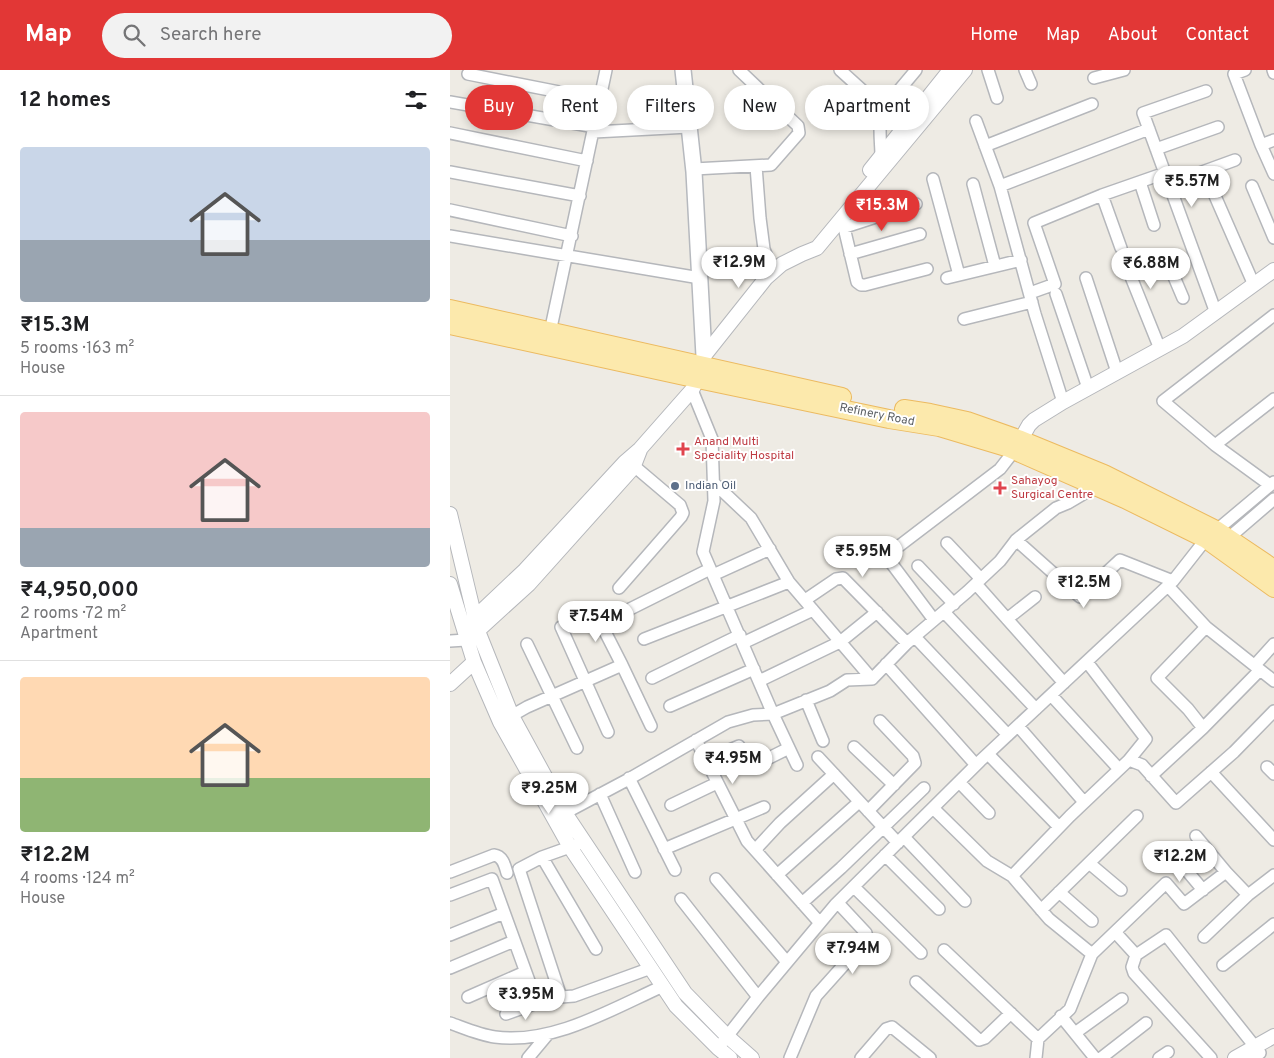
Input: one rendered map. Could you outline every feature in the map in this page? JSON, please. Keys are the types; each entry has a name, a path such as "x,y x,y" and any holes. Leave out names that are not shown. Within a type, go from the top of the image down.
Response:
{"main road":[{"path":"683,70 685,85"},
{"path":"689,130 694,169 700,278 699,372"},
{"name":"Refinery Road","path":"450,309 549,340"},
{"name":"Refinery Road","path":"450,325 549,340 699,372 889,419 939,427 1018,446 1099,480 1125,499 1217,539 1274,569"},
{"name":"Refinery Road","path":"1217,539 1274,588"}],"street":[{"path":"603,85 606,70"},
{"path":"694,169 768,165 774,162 799,133 799,129 739,70"},
{"path":"840,70 856,85"},
{"path":"904,85 916,70"},
{"path":"476,625 625,462 640,449 699,372 766,278 782,264 817,248 843,224 950,70"},
{"path":"802,254 882,156 894,148 965,70"},
{"path":"988,70 997,98"},
{"path":"1025,70 1031,84"},
{"path":"1094,78 1124,70"},
{"path":"1244,70 1234,74 1274,174"},
{"path":"1272,70 1274,74"},
{"path":"468,74 543,89"},
{"path":"1206,91 1143,114 1216,312"},
{"path":"450,102 543,119"},
{"path":"985,146 1092,104"},
{"path":"976,121 1000,186 1031,298 1063,402"},
{"path":"1156,149 1218,127"},
{"path":"1000,186 1149,129"},
{"path":"549,340 594,130"},
{"path":"881,130 882,156"},
{"path":"450,133 587,161"},
{"path":"1261,145 1274,140"},
{"path":"1169,184 1235,160"},
{"path":"756,166 764,249 773,272"},
{"path":"450,172 580,196"},
{"path":"964,319 1031,298 1056,284 1034,223 1102,195 1165,173"},
{"path":"933,179 959,275"},
{"path":"1140,182 1154,225"},
{"path":"973,184 995,266"},
{"path":"1252,186 1274,238"},
{"path":"1212,189 1254,285"},
{"path":"1102,195 1121,248"},
{"path":"843,224 916,204"},
{"path":"450,210 572,236"},
{"path":"843,224 856,282 861,285 927,269"},
{"path":"850,254 920,234"},
{"path":"450,236 700,278"},
{"path":"947,278 1020,260"},
{"path":"1160,349 1129,272 1156,260 1163,260 1169,266 1183,298"},
{"path":"934,620 886,556 1000,469 1018,446 1029,425 1063,402 1183,336 1274,270"},
{"path":"1086,278 1117,372"},
{"path":"1056,294 1088,388"},
{"path":"718,1048 820,923 885,855 976,765 1217,539 1272,483 1215,445 1163,401 1274,315"},
{"path":"699,372 712,439 714,483 714,501 703,552 797,765"},
{"path":"1215,445 1274,399"},
{"path":"457,630 476,625 529,584 634,466 640,449"},
{"path":"619,588 683,513 680,505 634,466"},
{"path":"564,813 728,722 753,715 773,714 830,691 847,680 872,679 911,640 954,604 1000,561 1016,540 1056,508 1064,505 1099,480"},
{"path":"714,483 751,518 789,582 872,679"},
{"path":"1217,539 1274,499"},
{"path":"450,514 476,625 506,719 570,847 642,942 685,993 727,1036 752,1058"},
{"path":"1016,540 1080,597 1120,560 1171,583 1206,627 1274,681"},
{"path":"947,543 1007,619 1064,683"},
{"path":"630,609 712,572 770,549"},
{"path":"918,566 954,604"},
{"path":"804,600 836,579 843,578 877,612 911,640 1008,736"},
{"path":"644,639 789,582"},
{"path":"450,584 457,630 506,719 584,842 642,942 651,968 676,1006 730,1058"},
{"path":"1007,619 1035,597"},
{"path":"594,610 651,726"},
{"path":"652,678 813,610"},
{"path":"759,681 840,642 877,612"},
{"path":"944,612 1036,709"},
{"path":"561,627 608,732"},
{"path":"1203,728 1157,678 1206,627"},
{"path":"527,644 577,748"},
{"path":"1151,776 1203,728 1258,668 1274,644"},
{"path":"450,684 474,662"},
{"path":"1012,876 1084,802 1129,760 1146,738 1087,662"},
{"path":"886,664 976,765"},
{"path":"506,719 586,680 622,665"},
{"path":"670,706 754,669"},
{"path":"1051,695 1119,769"},
{"path":"806,700 823,741"},
{"path":"1129,760 1142,765 1176,802 1234,752 1274,711"},
{"path":"868,811 913,766 915,760 880,721"},
{"path":"1018,726 1084,802"},
{"path":"696,740 747,841 820,923"},
{"path":"706,760 739,746"},
{"path":"854,747 894,785"},
{"path":"762,762 789,748"},
{"path":"988,754 1059,827"},
{"path":"818,757 883,827 901,840 966,901"},
{"path":"1211,772 1274,840"},
{"path":"755,850 780,823 834,774"},
{"path":"629,778 675,870"},
{"path":"671,806 717,782"},
{"path":"959,782 989,814"},
{"path":"802,903 924,788"},
{"path":"600,794 636,872"},
{"path":"777,875 859,802"},
{"path":"664,849 764,807"},
{"path":"933,808 987,861 1012,876 1049,919 1092,954"},
{"path":"1041,910 1137,816"},
{"path":"1196,836 1248,895"},
{"path":"450,895 584,842"},
{"path":"450,872 494,855 498,856 513,871 561,997"},
{"path":"885,855 939,909"},
{"path":"542,857 596,949"},
{"path":"1178,860 1203,890"},
{"path":"1089,863 1121,890"},
{"path":"1036,1058 1038,1039 1070,1008 1092,954 1166,883 1184,904 1226,872"},
{"path":"492,879 537,1003"},
{"path":"716,879 788,962"},
{"path":"1204,937 1248,895 1272,880"},
{"path":"854,887 921,953"},
{"path":"1059,892 1092,921"},
{"path":"681,899 758,997"},
{"path":"790,1058 816,996 867,939 866,933 838,903"},
{"path":"450,935 504,913"},
{"path":"1223,965 1274,924"},
{"path":"1115,932 1136,955"},
{"path":"1211,1058 1134,973 1132,966 1136,955 1166,935 1254,1055"},
{"path":"450,968 514,941"},
{"path":"944,950 1038,1039"},
{"path":"506,1014 537,1003 574,996 651,968"},
{"path":"468,997 525,972"},
{"path":"916,982 979,1040 985,1038 1011,1013"},
{"path":"450,1023 493,1037 537,1036 548,1034 599,1015 663,986"},
{"path":"1075,1033 1122,999"},
{"path":"1062,1016 1095,1058 1146,1024"},
{"path":"861,1058 888,1028 894,1028 922,1056"},
{"path":"528,1058 548,1034"},
{"path":"1254,1055 1274,1036"},
{"path":"1234,1058 1254,1055 1274,1046"}],"place":[{"name":"Anand Multi Speciality Hospital","path":"683,449"},
{"name":"Indian Oil","path":"675,486"},
{"name":"Sahayog Surgical Centre","path":"1000,488"}]}
